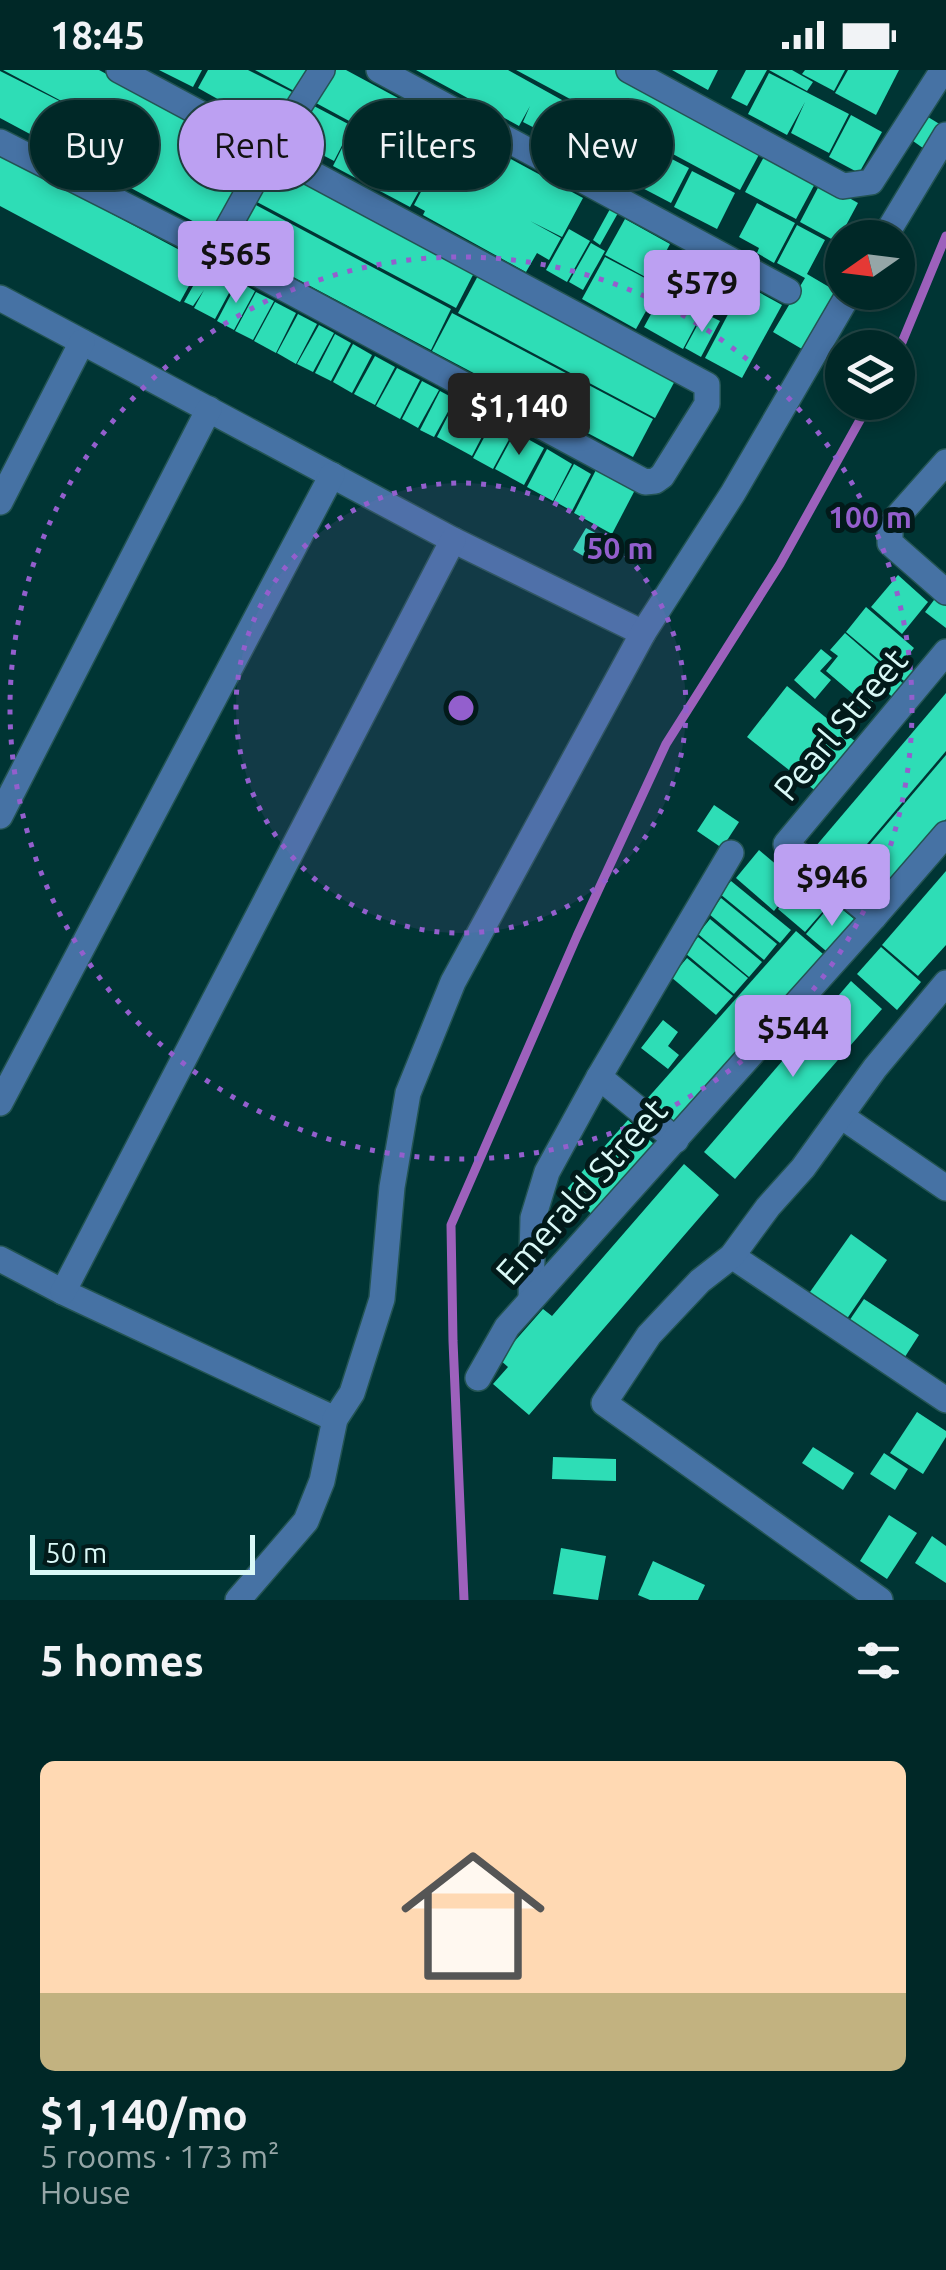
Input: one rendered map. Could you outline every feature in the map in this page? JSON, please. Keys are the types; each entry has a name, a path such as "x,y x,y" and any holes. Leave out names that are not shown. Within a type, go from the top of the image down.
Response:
{"street":[{"path":"119,70 179,102"},
{"path":"303,100 322,70"},
{"path":"379,70 788,291"},
{"path":"629,70 843,186 871,182 933,73"},
{"path":"895,220 946,135"},
{"path":"0,142 215,250 644,482 662,476 707,404 707,384 324,178"},
{"path":"215,250 249,190"},
{"path":"0,298 453,540 643,633"},
{"path":"238,1600 306,1520 322,1481 336,1419 352,1394 382,1299 392,1187 408,1093 453,982 643,633 733,493 840,310"},
{"path":"0,502 82,342"},
{"path":"0,816 208,410"},
{"path":"946,462 890,524 889,534 890,543 946,592"},
{"path":"0,1103 332,475"},
{"path":"63,1292 453,540"},
{"name":"Pearl Street","path":"874,918 786,844 946,652"},
{"name":"Emerald Street","path":"478,1378 507,1327 531,1299 946,834"},
{"path":"531,1299 533,1218 547,1172 598,1077 731,853"},
{"path":"880,1600 600,1410 648,1335 700,1281 732,1256 803,1168 875,1068 946,983"},
{"path":"598,1077 676,1140"},
{"path":"841,1116 946,1188"},
{"path":"732,1256 946,1400"},
{"path":"0,1259 336,1419"}],"building":[{"path":"3,70 99,70 155,100 60,100"},
{"path":"159,70 202,70 193,87"},
{"path":"208,70 248,70 296,94 293,100 219,100 198,88"},
{"path":"255,70 308,70 296,92"},
{"path":"333,70 346,70 402,100 344,100 344,118 324,107 324,100 318,100"},
{"path":"416,70 508,70 562,100 531,100 531,126 523,122 530,106 519,126 511,122 511,100 471,100"},
{"path":"516,70 615,70 671,100 572,100"},
{"path":"672,70 718,70 708,90"},
{"path":"746,70 767,70 747,106 731,98"},
{"path":"769,70 792,70 813,82 807,91"},
{"path":"805,70 845,70 834,91 802,74"},
{"path":"848,70 899,70 876,115 835,93"},
{"path":"0,71 57,100 30,100 30,134 0,118"},
{"path":"769,73 849,114 829,153 791,133 805,102 787,135 748,114"},
{"path":"673,101 762,149 740,190 673,154"},
{"path":"159,102 179,113 179,190 237,190 215,233 135,190 159,190"},
{"path":"324,111 344,122 344,142 334,161 324,156"},
{"path":"851,115 882,132 859,173 829,157"},
{"path":"928,117 946,128 930,153 913,141"},
{"path":"344,144 344,172 333,166"},
{"path":"766,153 817,180 796,219 745,192"},
{"path":"0,154 30,170 30,190 67,190 202,262 180,302 0,206"},
{"path":"511,159 531,170 531,190 568,190 583,198 562,237 530,221 561,238 549,260 537,253 526,272 423,215 425,211 414,205 422,190 511,190"},
{"path":"673,160 689,168 671,203 646,190 673,190"},
{"path":"692,171 735,193 717,229 674,207"},
{"path":"821,182 858,203 849,220 825,220 825,236 800,222"},
{"path":"324,189 476,269 456,308 257,202 263,190"},
{"path":"378,190 420,190 410,207"},
{"path":"757,203 795,223 774,263 757,253 759,248 739,237"},
{"path":"254,204 451,309 431,350 233,245"},
{"path":"610,209 618,213 600,245 593,240"},
{"path":"625,219 670,244 651,280 605,255"},
{"path":"797,225 825,240 807,274 825,285 825,310 832,310 807,352 773,332 805,278 777,263"},
{"path":"569,229 590,241 567,282 546,270"},
{"path":"591,243 605,251 583,290 569,282"},
{"path":"686,250 724,272 683,349 644,327"},
{"path":"605,257 660,286 636,329 582,299"},
{"path":"206,263 236,280 215,319 194,308 204,290 193,306 184,302"},
{"path":"480,272 677,377 655,418 458,313"},
{"path":"238,281 255,291 234,330 217,321"},
{"path":"744,284 782,305 742,378 705,358"},
{"path":"256,292 274,301 253,340 235,331"},
{"path":"275,302 296,313 276,353 254,341"},
{"path":"452,313 653,419 633,457 432,351"},
{"path":"704,313 720,321 701,357 685,348"},
{"path":"298,314 317,324 296,364 277,353"},
{"path":"319,325 334,333 313,372 297,364"},
{"path":"335,334 351,343 331,381 315,373"},
{"path":"353,344 372,355 352,393 333,382"},
{"path":"375,356 395,367 375,405 354,394"},
{"path":"397,368 420,380 400,419 376,406"},
{"path":"422,381 439,390 418,428 402,419"},
{"path":"440,391 455,399 434,437 420,430"},
{"path":"456,400 491,419 472,456 437,437"},
{"path":"494,419 514,430 493,469 473,458"},
{"path":"515,432 544,448 524,485 495,469"},
{"path":"547,449 572,464 553,501 527,487"},
{"path":"574,464 591,474 572,511 554,501"},
{"path":"597,468 636,488 612,534 574,513"},
{"path":"586,528 605,538 592,561 573,550"},
{"path":"898,575 928,602 902,634 871,607"},
{"path":"937,596 946,603 946,628 925,612"},
{"path":"866,607 914,648 903,662 918,675 910,686 846,632"},
{"path":"845,633 907,687 896,700 883,689 868,707 826,671 838,656 830,650"},
{"path":"821,649 832,658 820,671 831,680 815,699 794,680"},
{"path":"787,686 856,742 817,792 747,737"},
{"path":"946,693 946,751 839,877 810,853"},
{"path":"946,755 946,819 873,905 841,878"},
{"path":"714,805 739,822 722,848 697,831"},
{"path":"759,850 797,882 774,911 736,878"},
{"path":"946,871 946,945 918,976 882,945"},
{"path":"804,877 832,901 805,932 778,909"},
{"path":"731,881 791,930 780,943 720,894"},
{"path":"721,898 777,944 764,960 709,914"},
{"path":"833,902 859,923 832,956 806,934"},
{"path":"710,919 762,962 749,977 698,934"},
{"path":"796,931 823,954 673,1123 646,1100"},
{"path":"698,937 748,978 734,994 685,953"},
{"path":"881,947 921,982 897,1010 857,974"},
{"path":"687,958 733,996 716,1015 671,977"},
{"path":"851,981 882,1009 735,1179 704,1152"},
{"path":"663,1020 678,1032 668,1046 679,1055 668,1069 641,1048"},
{"path":"628,1120 656,1146 594,1216 565,1191"},
{"path":"684,1164 719,1195 529,1415 493,1384 508,1367 499,1359 543,1309 552,1316"},
{"path":"851,1234 887,1260 842,1326 805,1299"},
{"path":"864,1299 919,1335 901,1363 845,1327"},
{"path":"917,1412 946,1431 923,1474 890,1453"},
{"path":"813,1447 854,1473 843,1490 802,1463"},
{"path":"884,1453 908,1469 895,1490 870,1474"},
{"path":"553,1457 616,1459 616,1481 552,1479"},
{"path":"889,1515 917,1533 887,1579 860,1561"},
{"path":"932,1536 946,1546 946,1583 915,1563"},
{"path":"561,1548 606,1556 598,1600 553,1594"},
{"path":"653,1561 705,1585 698,1600 650,1600 638,1595"}],"waterway":[{"path":"907,330 946,236"},
{"path":"464,1600 451,1225 666,744 780,564 860,420"}]}
